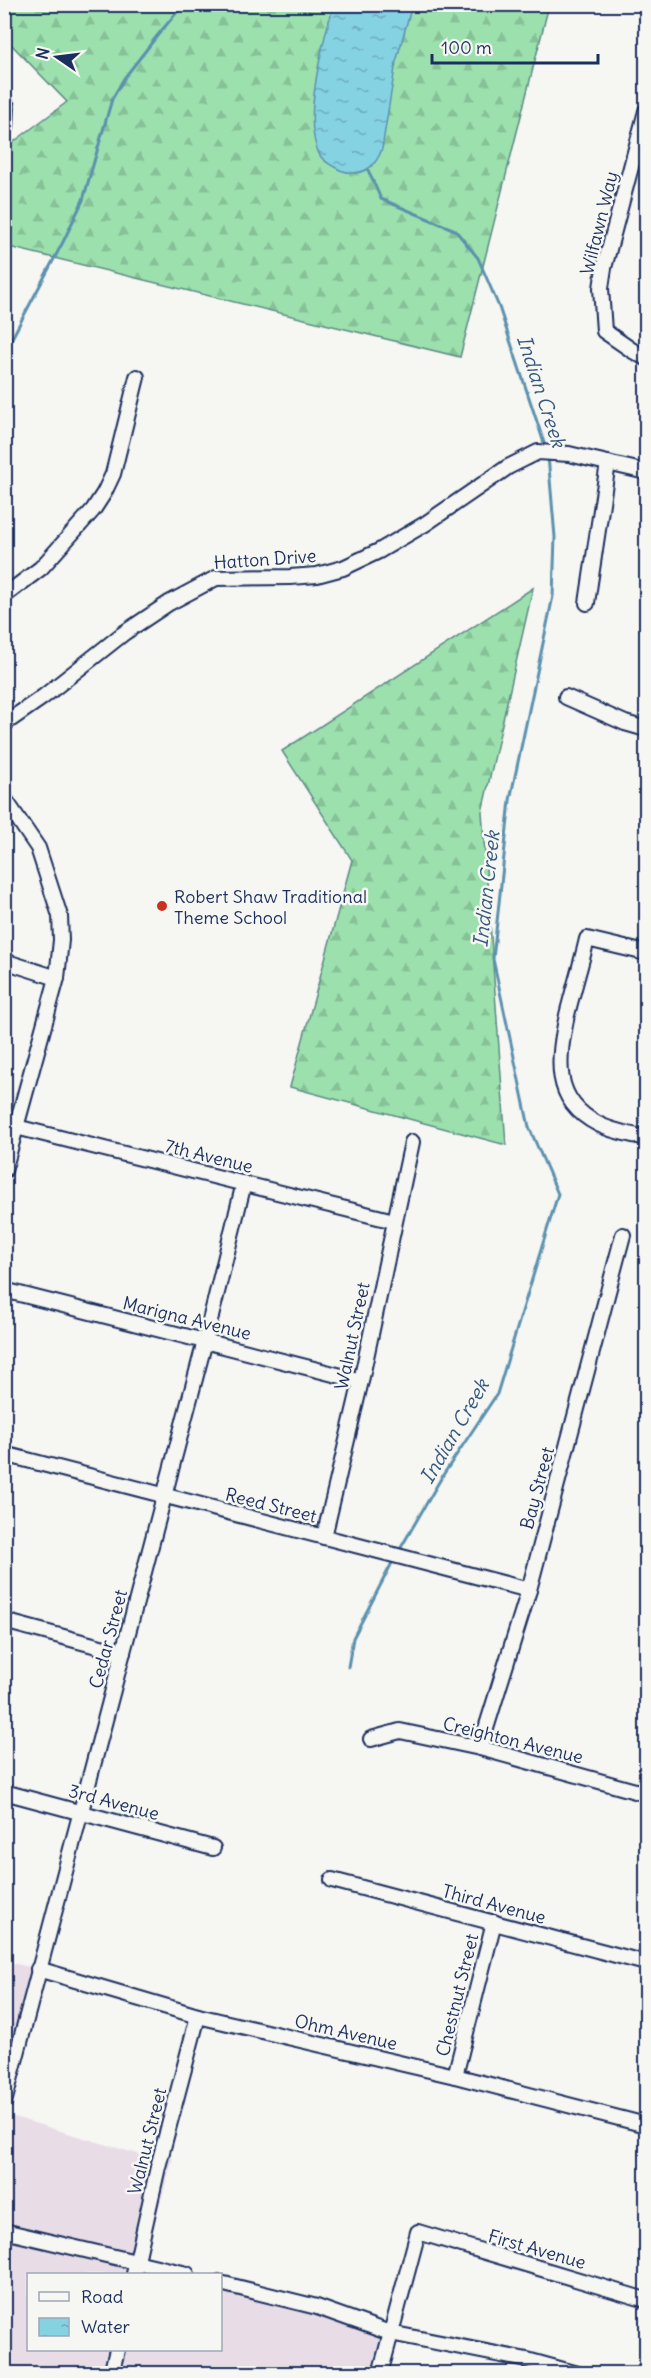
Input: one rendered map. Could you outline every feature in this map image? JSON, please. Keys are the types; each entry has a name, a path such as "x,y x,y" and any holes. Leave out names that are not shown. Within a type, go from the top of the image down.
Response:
{"street":[{"path":"4,103 7,105 6,128"},
{"name":"Wilfawn Way","path":"646,111 604,268 601,288 604,330 646,358"},
{"path":"4,596 41,568 93,510 104,493 113,474 136,377"},
{"name":"Hatton Drive","path":"4,724 43,697 124,633 169,603 216,578 317,575 343,568 379,551 425,524 508,467 538,452 569,454 646,472"},
{"path":"587,603 608,463"},
{"path":"566,697 625,723 646,729"},
{"path":"4,798 38,848 60,916 61,940 57,978 4,1171"},
{"path":"646,953 587,939 571,998 559,1062 565,1090 583,1113 596,1123 611,1130 646,1138"},
{"path":"4,961 57,978"},
{"name":"7th Avenue","path":"16,1127 394,1221"},
{"name":"Walnut Street","path":"324,1537 361,1381 412,1142"},
{"name":"Cedar Street","path":"4,2103 205,1341 244,1183"},
{"name":"Bay Street","path":"480,1748 529,1590 623,1235"},
{"name":"Marigna Avenue","path":"4,1290 361,1381"},
{"name":"Reed Street","path":"4,1454 529,1590"},
{"path":"4,1621 123,1653"},
{"name":"Creighton Avenue","path":"371,1739 400,1731 480,1748 646,1794"},
{"name":"3rd Avenue","path":"4,1792 213,1848"},
{"name":"Third Avenue","path":"332,1880 646,1963"},
{"name":"Chestnut Street","path":"455,2076 494,1922"},
{"name":"Ohm Avenue","path":"38,1969 198,2016 455,2076 646,2126"},
{"name":"Walnut Street","path":"135,2268 158,2167 198,2016"},
{"path":"4,2231 135,2268 178,2273"},
{"name":"First Avenue","path":"390,2333 418,2232 646,2300"},
{"path":"222,2283 317,2307 390,2333 527,2360 578,2373"},
{"path":"380,2373 390,2333"},
{"path":"111,2373 116,2351"}],"shaded area":[{"path":"5,1961 33,1968 5,2088"},
{"path":"4,2114 151,2158 173,2158 144,2259 197,2273 27,2273 27,2351 222,2351 222,2280 382,2323 375,2373 5,2373"}],"green space":[{"path":"5,5 549,5 460,357 5,246 4,149 67,102 5,38"},
{"path":"533,588 482,812 506,1145 290,1087 352,860 282,751"}],"water":[{"path":"334,5 412,5 396,62 382,149 371,167 354,173 340,170 325,161 318,151 313,134 315,85"}],"waterway":[{"path":"4,353 83,200 112,99 125,77 157,36 187,4"},
{"name":"Indian Creek","path":"368,170 381,199 455,230 478,258 499,307 546,449"},
{"name":"Indian Creek","path":"399,1551 443,1475 497,1394 558,1194 529,1127 493,959 510,800 553,596 555,537 548,456"},
{"name":"Indian Creek","path":"348,1667 353,1638 394,1559"}],"place":[{"name":"Robert Shaw Traditional Theme School","path":"162,906"}]}
